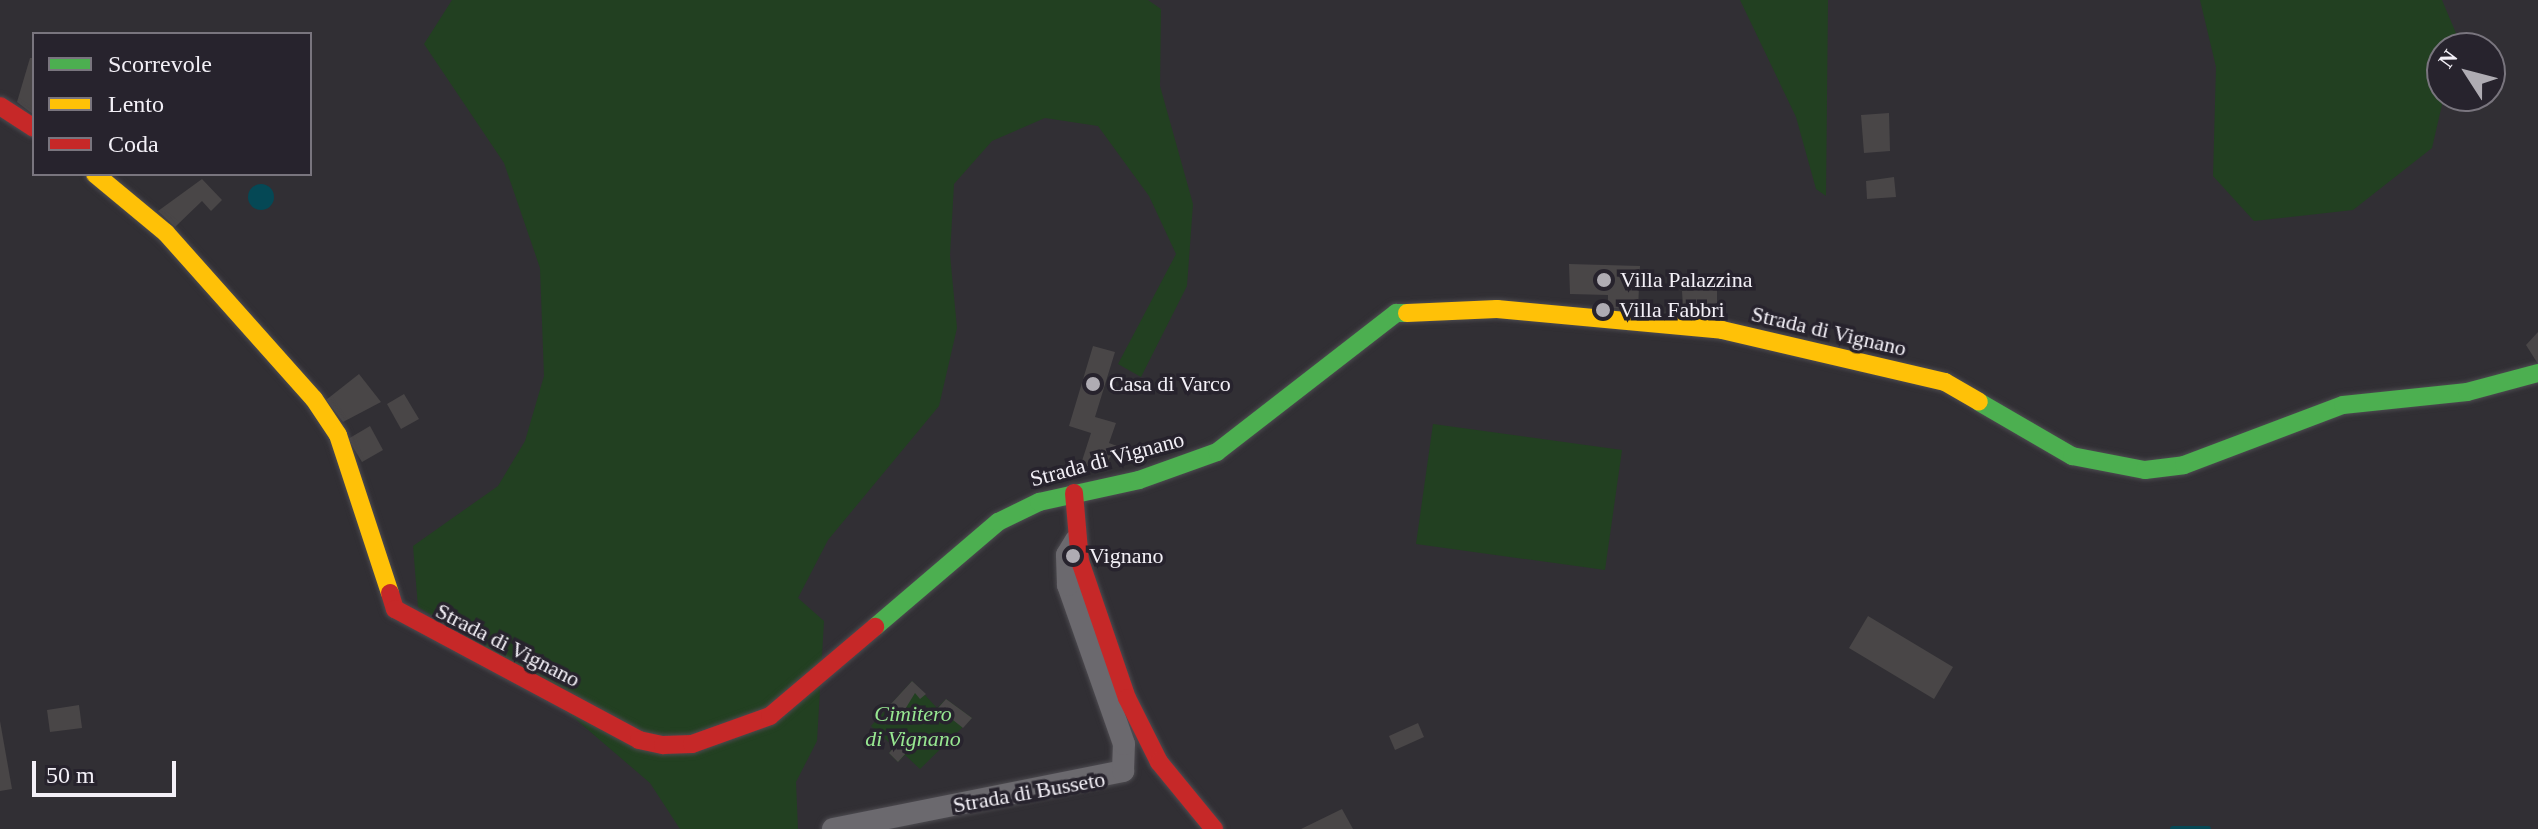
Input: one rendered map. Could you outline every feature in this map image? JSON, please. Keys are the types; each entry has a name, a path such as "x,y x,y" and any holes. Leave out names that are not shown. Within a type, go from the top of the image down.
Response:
{"street":[{"path":"0,106 32,127"},
{"name":"Strada di Vignano","path":"97,176 166,233 314,399 338,435 395,609 639,740 692,744 770,716 981,534 1027,506 1217,452 1373,324 1418,309 1722,330 1945,382 2072,456 2145,470 2184,465 2343,405 2467,392 2538,373"},
{"name":"Strada di Busseto","path":"1074,493 1076,540 1142,732 1214,829"},
{"name":"Strada di Busseto","path":"833,829 1123,771 1124,744 1066,575 1076,540"}],"green space":[{"path":"452,0 1148,0 1161,9 1160,86 1193,204 1187,286 1141,377 1118,364 1176,254 1149,196 1098,126 1045,118 992,141 954,184 950,255 957,328 939,406 828,540 798,598 824,621 817,741 796,782 798,829 680,829 650,783 510,663 418,607 413,546 498,486 525,441 544,376 540,268 504,163 424,44"},
{"path":"1740,0 1828,0 1826,196 1816,189 1796,117"},
{"path":"2200,0 2442,0 2455,32 2426,32 2426,112 2440,112 2432,148 2353,210 2254,221 2213,176 2216,67"},
{"path":"1433,424 1622,450 1605,570 1416,544"},
{"name":"Cimitero di Vignano","path":"912,681 937,708 946,699 972,718 920,769 905,755 898,762 889,753 894,747 871,726"}],"water":[{"path":"261,184 270,188 274,197 270,206 261,210 252,206 248,197 252,188"}],"building":[{"path":"30,58 32,58 32,113 17,102"},
{"path":"1889,113 1890,151 1864,153 1861,115"},
{"path":"1894,177 1896,197 1867,199 1866,181"},
{"path":"202,179 222,200 211,211 202,201 175,227 158,211"},
{"name":"Villa Palazzina","path":"1569,264 1640,266 1638,309 1608,308 1608,295 1570,294"},
{"path":"1717,286 1717,305 1683,308 1682,291"},
{"path":"2538,332 2538,364 2526,345"},
{"name":"Casa di Varco","path":"1093,346 1115,352 1095,417 1116,423 1109,443 1117,446 1102,470 1081,464 1091,433 1069,426"},
{"path":"359,374 381,402 343,422 326,400"},
{"path":"404,394 419,419 401,429 387,404"},
{"path":"370,426 383,450 362,462 348,439"},
{"path":"1868,616 1953,667 1934,699 1849,648"},
{"path":"912,681 926,694 920,699 915,693 901,716 890,705"},
{"path":"946,699 972,718 963,728 938,708"},
{"path":"79,705 82,728 50,732 47,710"},
{"path":"0,721 12,789 0,791"},
{"path":"1418,723 1424,737 1395,750 1389,736"},
{"path":"898,743 907,752 898,762 889,753"},
{"path":"1342,809 1353,829 1301,829"}],"waterway":[{"path":"2173,829 2208,829"}],"traffic: fast":[{"path":"875,627 998,522 1039,502 1139,480 1217,452 1396,313 1407,313"},
{"path":"1979,402 2072,456 2145,470 2184,465 2343,405 2467,392 2538,373"}],"traffic: slow":[{"path":"97,176 166,233 314,399 338,435 390,593"},
{"path":"1407,313 1497,309 1722,330 1945,382 1979,402"}],"traffic: jam":[{"path":"0,106 32,127"},
{"path":"1074,493 1080,561 1127,698 1159,762 1214,829"},
{"path":"390,593 395,609 639,740 663,745 692,744 770,716 875,627"}],"place":[{"name":"Villa Palazzina","path":"1604,280"},
{"name":"Villa Fabbri","path":"1603,310"},
{"name":"Casa di Varco","path":"1093,384"},
{"name":"Vignano","path":"1073,556"}]}
